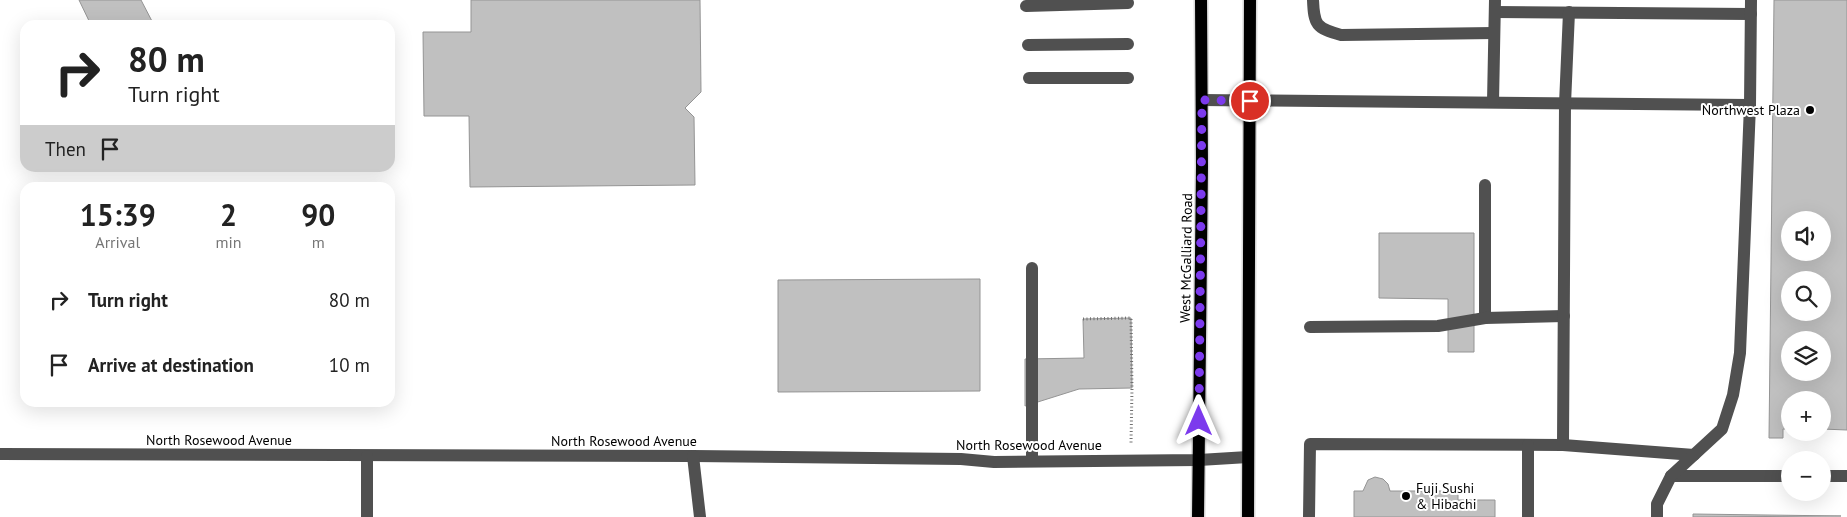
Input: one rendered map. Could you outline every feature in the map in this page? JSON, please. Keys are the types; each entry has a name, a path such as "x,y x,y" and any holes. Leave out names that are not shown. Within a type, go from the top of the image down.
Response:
{"main road":[{"name":"West McGalliard Road","path":"1198,517 1202,100 1201,0"},
{"path":"1248,517 1250,0"}],"street":[{"path":"1313,0 1314,20 1324,30 1341,35 1494,33"},
{"path":"1657,517 1657,504 1671,476 1722,429 1733,395 1740,353 1750,105 1751,0"},
{"path":"1026,6 1128,3"},
{"path":"1493,102 1495,6 1568,12 1751,14"},
{"path":"1563,445 1565,104 1568,12"},
{"path":"1028,45 1128,44"},
{"path":"1029,78 1128,78"},
{"path":"1202,100 1750,105"},
{"path":"1485,185 1485,318"},
{"path":"1032,268 1032,461"},
{"path":"1310,327 1438,326 1485,318 1564,316"},
{"path":"1309,517 1310,444 1563,445 1694,455"},
{"path":"1528,445 1528,517"},
{"name":"North Rosewood Avenue","path":"0,454 693,456 1032,461 1199,460 1248,457"},
{"path":"367,456 367,517"},
{"path":"693,456 700,517"},
{"path":"1671,476 1781,476"},
{"path":"1831,476 1847,476"}],"path":[{"path":"1083,319 1131,318 1131,443"}],"building":[{"path":"79,0 141,0 151,20 89,20"},
{"path":"471,0 700,0 701,92 685,108 694,117 695,185 470,187 469,116 424,116 423,32 471,32"},
{"name":"Northwest Plaza","path":"1774,0 1847,0 1847,430 1831,429 1831,391 1781,391 1781,438 1769,438"},
{"path":"1379,233 1474,233 1474,352 1448,352 1448,299 1379,298"},
{"path":"980,279 980,391 778,392 778,280"},
{"path":"1131,318 1132,388 1079,389 1025,406 1025,359 1084,358 1083,319"},
{"name":"Fuji Sushi & Hibachi","path":"1375,477 1383,479 1388,484 1390,491 1458,491 1458,500 1495,500 1495,517 1354,517 1354,491 1363,491 1368,480"},
{"path":"1693,514 1841,516 1693,517"}],"place":[{"name":"Northwest Plaza","path":"1810,110"},
{"name":"Fuji Sushi & Hibachi","path":"1406,496"}],"route":[{"path":"1199,421 1202,100 1250,101"}]}
